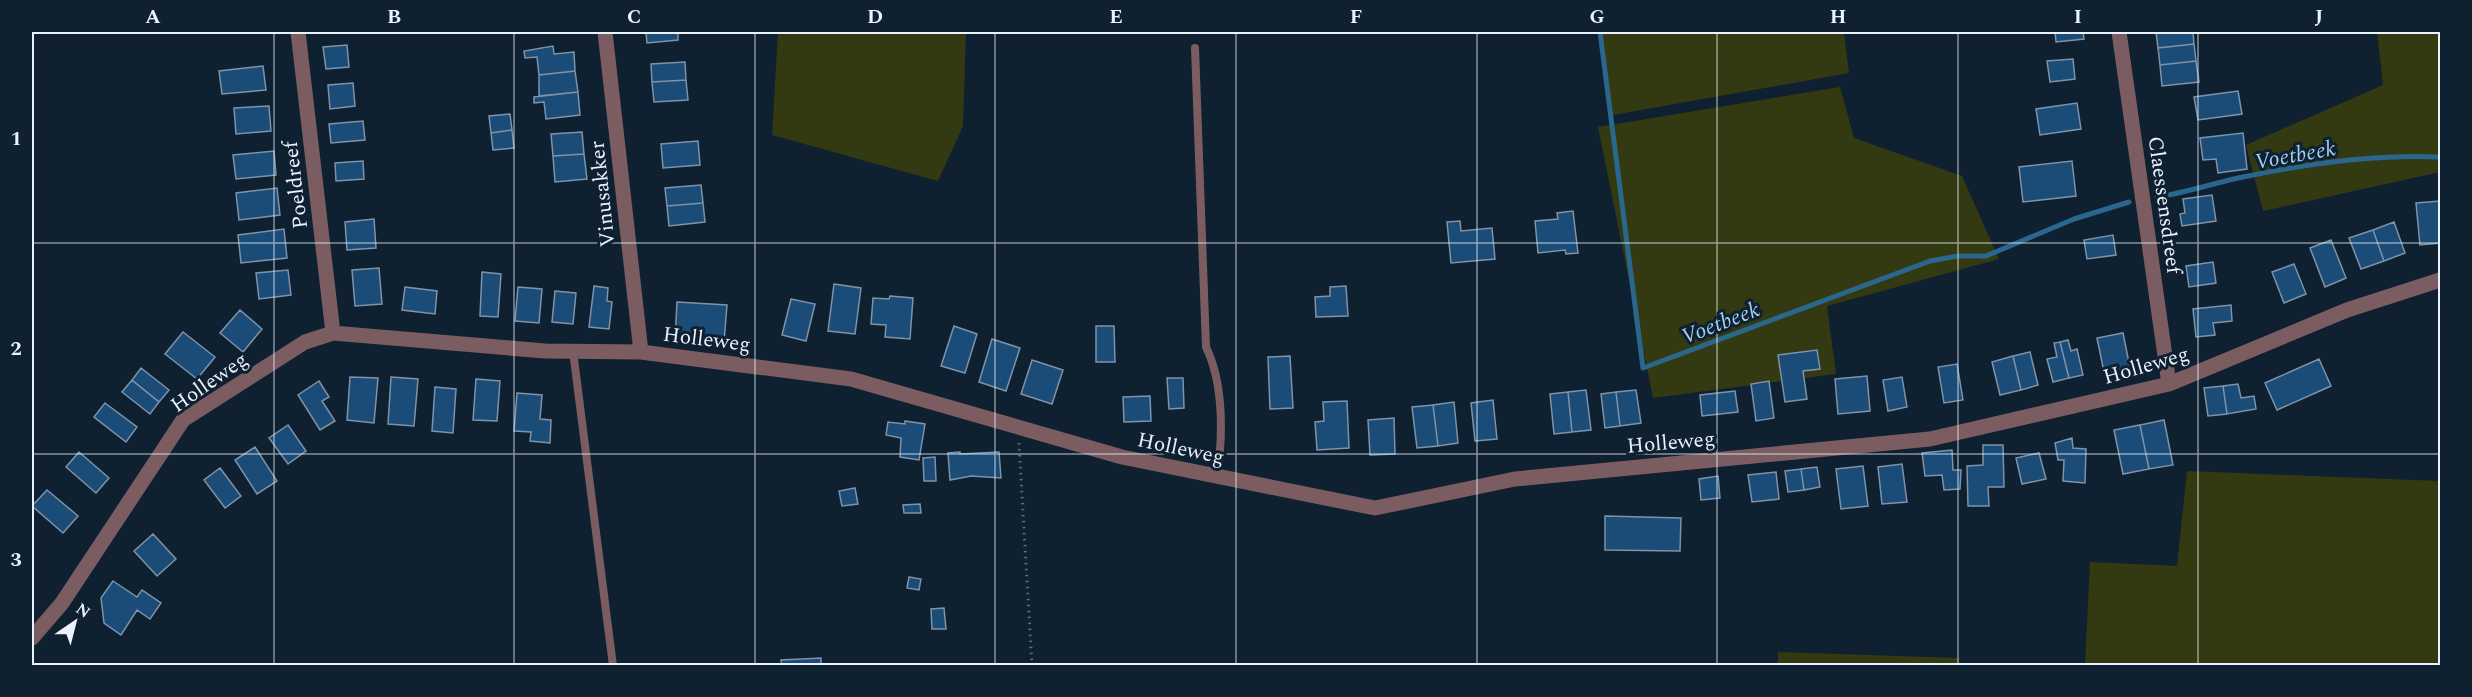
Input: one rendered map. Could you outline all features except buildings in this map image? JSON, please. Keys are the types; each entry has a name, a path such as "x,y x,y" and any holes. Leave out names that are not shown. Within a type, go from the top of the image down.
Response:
{"street":[{"name":"Poeldreef","path":"298,32 333,333"},
{"name":"Vinusakker","path":"606,32 641,352"},
{"name":"Claessensdreef","path":"2119,32 2169,384"},
{"name":"Holleweg","path":"32,638 62,603 183,420 305,342 333,333 573,351 641,352 851,379 1122,457 1375,508 1515,478 1930,439 2169,384 2347,310 2440,280"}],"lane":[{"path":"1195,48 1206,347 1217,381 1220,455 1217,477"},
{"path":"573,351 613,666"}],"path":[{"path":"1018,428 1032,666"}],"green space":[{"path":"778,32 966,32 963,126 938,181 772,135"},
{"path":"1600,32 1844,32 1849,73 1613,115"},
{"path":"2377,32 2440,32 2440,172 2263,211 2246,145 2383,85"},
{"path":"1840,87 1854,138 1962,176 1999,259 1827,306 1836,374 1653,398 1598,127"},
{"path":"2187,471 2440,481 2440,665 2085,665 2090,562 2177,566"},
{"path":"1778,652 1959,658 1959,665 1778,665"}],"waterway":[{"name":"Voetbeek","path":"1600,32 1643,368 1930,261 1958,256 1986,256 2074,219 2129,202"},
{"name":"Voetbeek","path":"2157,197 2238,178 2314,164 2390,157 2440,157"}]}
